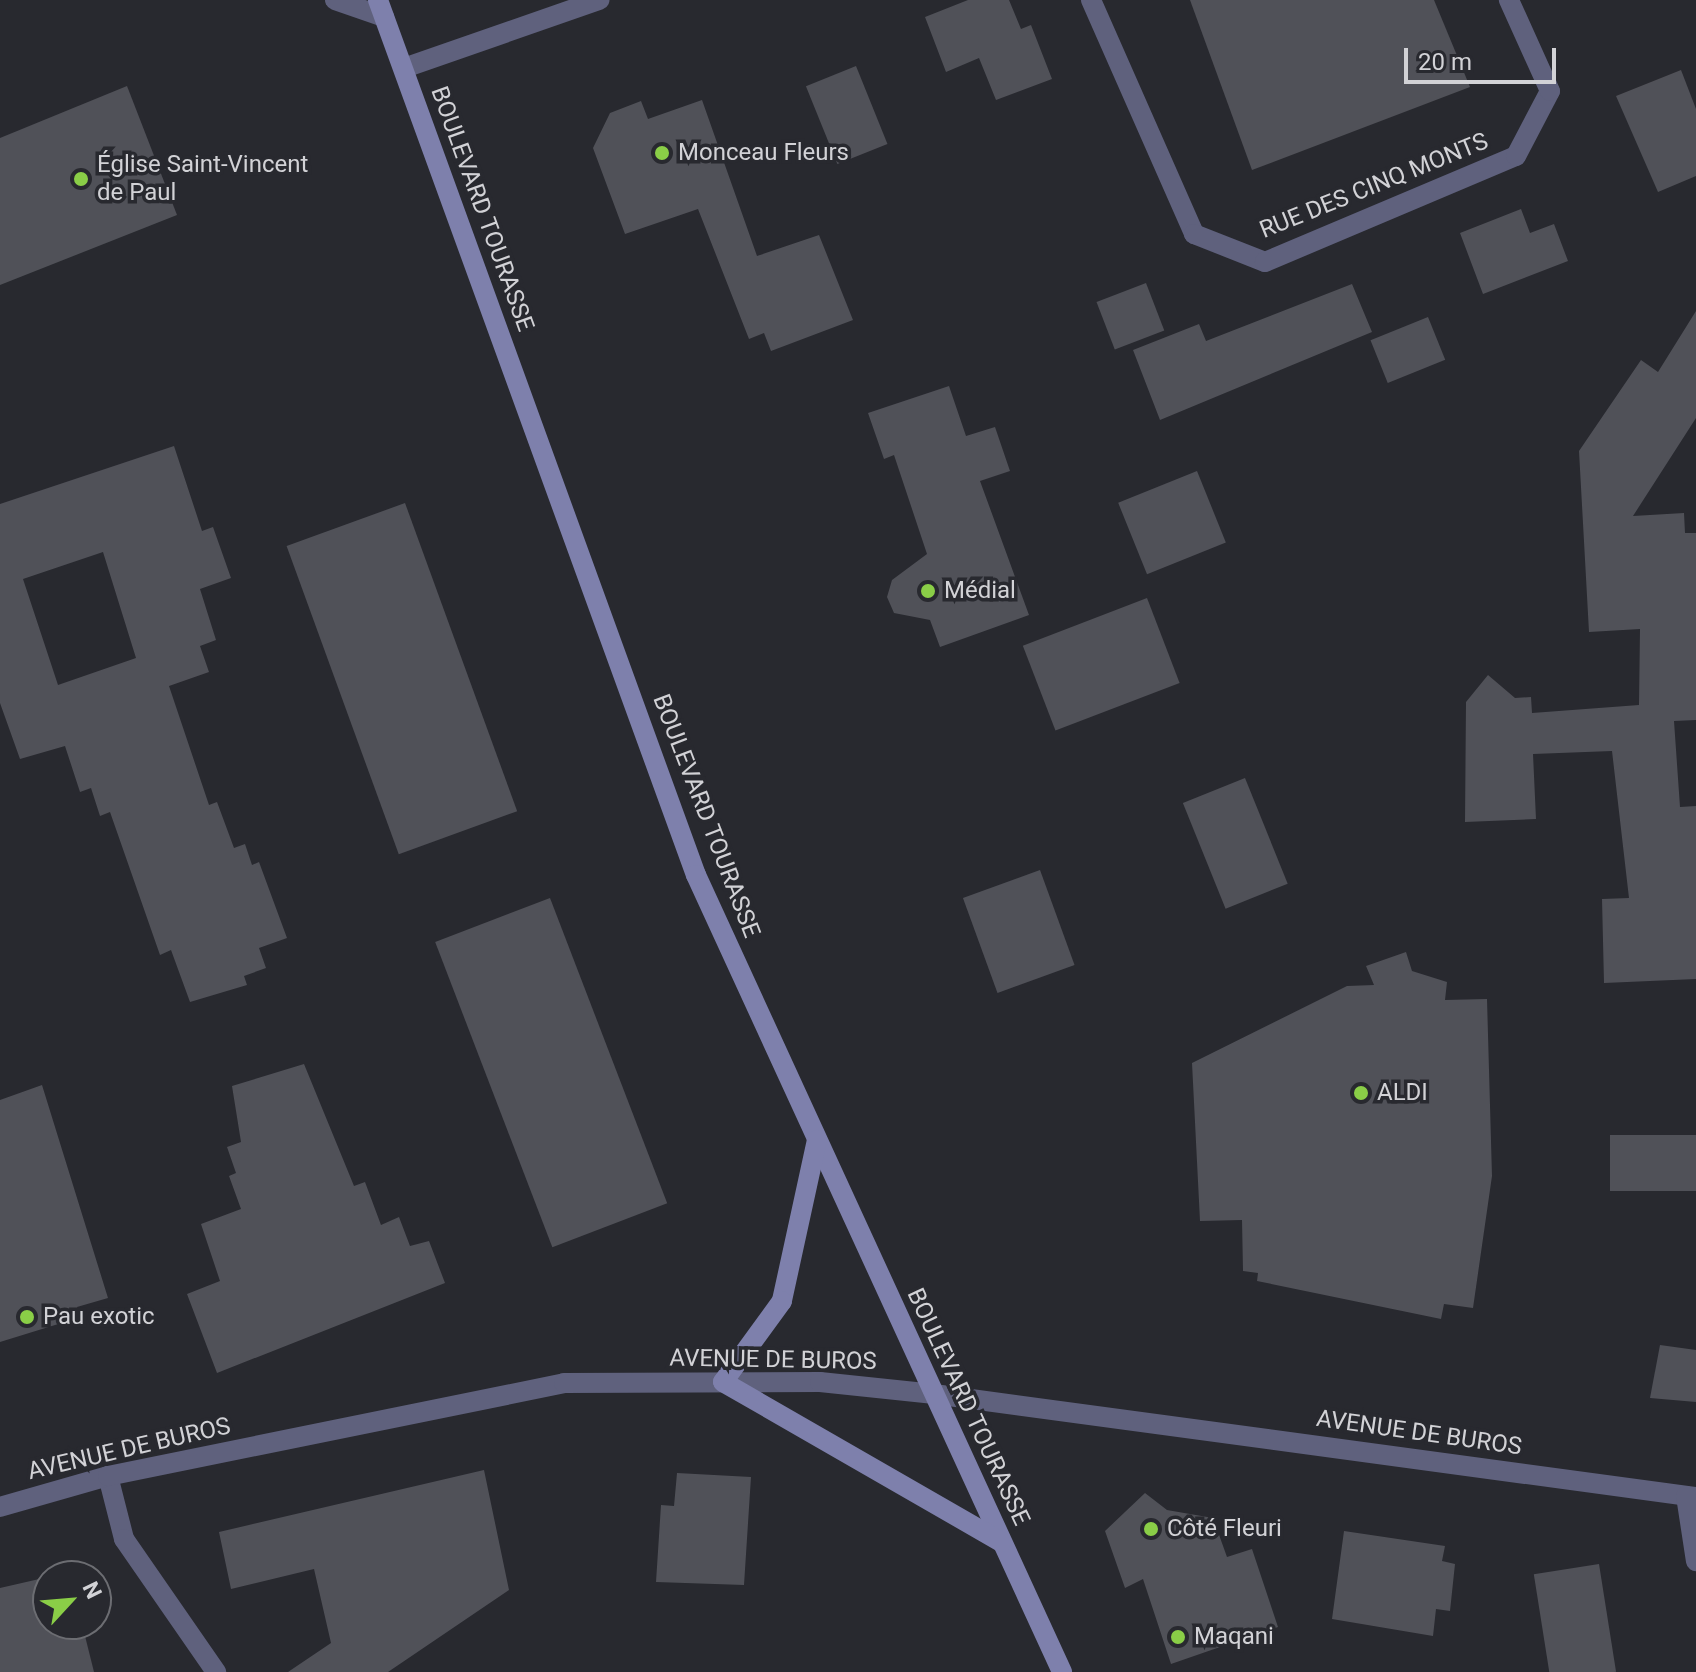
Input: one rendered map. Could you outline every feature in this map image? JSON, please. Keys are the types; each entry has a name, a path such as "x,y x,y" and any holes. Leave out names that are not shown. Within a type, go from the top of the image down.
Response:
{"main road":[{"name":"BOULEVARD TOURASSE","path":"381,8 696,875 1062,1672"},
{"path":"817,1140 782,1301 723,1382 1001,1542"}],"street":[{"path":"335,0 381,8"},
{"path":"404,68 599,0"},
{"name":"RUE DES CINQ MONTS","path":"1091,0 1194,234 1265,262 1516,156 1550,91 1509,0"},
{"name":"AVENUE DE BUROS","path":"0,1507 108,1476 564,1383 842,1382 1691,1496"},
{"path":"108,1476 124,1539 216,1672"},
{"path":"1691,1496 1696,1561"}],"building":[{"path":"968,0 1009,0 1021,29 1031,25 1052,79 996,100 979,58 946,72 925,17"},
{"path":"1190,0 1434,0 1470,87 1252,170"},
{"path":"856,66 887,144 837,164 806,86"},
{"path":"1681,70 1696,109 1696,176 1658,192 1616,96"},
{"name":"Église Saint-Vincent de Paul","path":"127,86 177,215 0,285 0,138"},
{"path":"702,100 757,256 819,235 853,320 771,351 764,333 749,339 698,209 625,234 593,148 610,113 641,101 648,119"},
{"path":"1521,209 1530,233 1554,224 1568,261 1483,294 1460,233"},
{"path":"1146,283 1164,331 1115,350 1097,302"},
{"path":"1352,284 1372,332 1160,420 1133,350 1199,324 1206,341"},
{"path":"1696,311 1696,418 1633,516 1684,513 1685,533 1696,533 1696,720 1674,721 1680,807 1696,806 1696,979 1604,983 1602,899 1629,898 1612,751 1533,754 1536,819 1465,822 1466,702 1488,675 1515,698 1531,697 1532,713 1639,705 1640,629 1589,632 1579,451 1641,360 1658,372"},
{"path":"1428,317 1445,360 1388,383 1371,340"},
{"path":"949,386 966,436 995,427 1010,471 980,481 1029,615 940,647 930,620 894,613 887,597 892,580 927,554 894,455 884,459 868,413"},
{"path":"174,446 202,531 213,527 231,578 200,589 216,640 200,646 209,672 169,686 209,805 217,802 234,848 245,844 252,865 259,862 287,938 259,948 266,968 244,976 247,985 190,1002 171,950 160,955 110,812 100,816 91,788 80,792 65,746 20,759 0,703 0,504","holes":["103,552 136,658 58,685 23,579"]},
{"path":"1197,471 1226,542 1147,574 1118,503"},
{"path":"405,503 517,811 399,854 287,546"},
{"path":"1147,598 1180,683 1055,731 1023,646"},
{"path":"1245,778 1288,884 1226,909 1183,803"},
{"path":"1040,870 1075,965 997,993 963,898"},
{"path":"550,898 667,1203 552,1247 435,942"},
{"path":"1406,952 1412,971 1447,982 1445,1000 1487,999 1492,1176 1473,1308 1444,1304 1441,1319 1257,1281 1258,1273 1243,1271 1242,1220 1200,1221 1192,1063 1347,986 1374,985 1366,966"},
{"path":"304,1064 354,1186 365,1182 381,1225 399,1217 410,1246 429,1241 445,1283 217,1373 187,1294 220,1281 201,1224 241,1209 229,1176 236,1173 227,1147 241,1142 232,1086"},
{"path":"42,1085 108,1298 77,1307 81,1317 0,1342 0,1100"},
{"path":"1610,1135 1696,1135 1696,1191 1610,1191"},
{"path":"1660,1345 1696,1350 1696,1402 1650,1398"},
{"path":"484,1470 509,1590 388,1672 288,1672 331,1643 314,1569 231,1589 219,1532"},
{"path":"677,1473 751,1477 744,1585 656,1582 661,1505 674,1506"},
{"path":"1145,1493 1167,1510 1213,1518 1227,1557 1252,1549 1278,1627 1171,1664 1143,1579 1125,1588 1105,1531"},
{"path":"1344,1531 1445,1546 1442,1561 1455,1564 1450,1611 1436,1609 1433,1636 1332,1619"},
{"path":"1599,1564 1616,1672 1549,1672 1534,1574"},
{"path":"32,1581 32,1640 86,1640 94,1672 0,1672 0,1588"}],"place":[{"name":"Monceau Fleurs","path":"662,153"},
{"name":"Église Saint-Vincent de Paul","path":"81,179"},
{"name":"Médial","path":"928,591"},
{"name":"ALDI","path":"1361,1093"},
{"name":"Pau exotic","path":"27,1317"},
{"name":"Côté Fleuri","path":"1151,1529"},
{"name":"Maqani","path":"1178,1637"}]}
